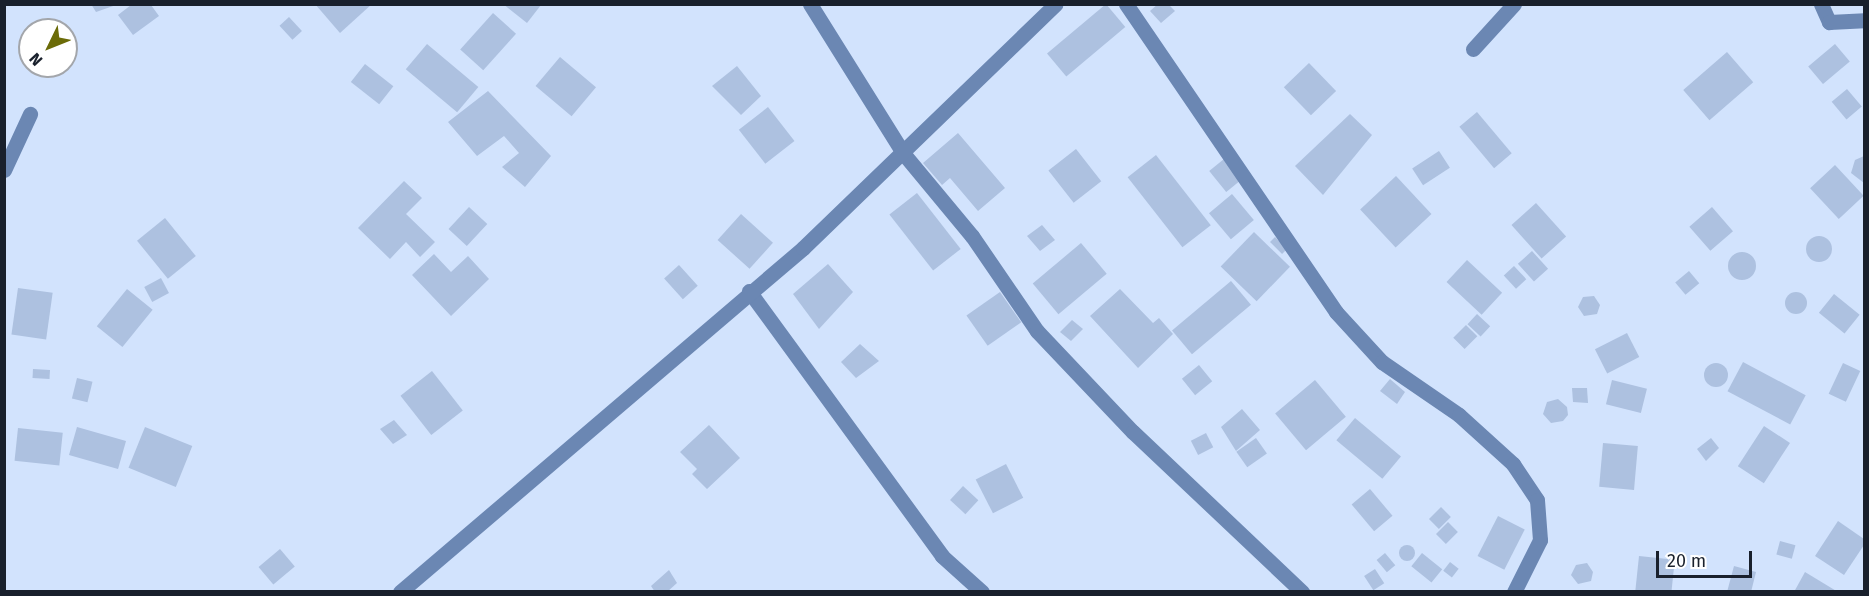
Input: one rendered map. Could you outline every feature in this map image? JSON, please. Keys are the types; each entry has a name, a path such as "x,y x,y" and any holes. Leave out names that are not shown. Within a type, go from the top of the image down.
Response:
{"street":[{"path":"810,4 903,153 972,236 1037,331 1133,432 1302,591"},
{"path":"400,591 749,291 803,248 1056,4"},
{"path":"1126,4 1336,312 1382,362 1459,415 1519,473 1537,500 1540,540 1514,591"},
{"path":"1473,49 1514,4"},
{"path":"1821,4 1829,22 1864,20"},
{"path":"4,170 30,114"},
{"path":"749,291 942,556 982,591"}],"building":[{"path":"91,4 116,4 116,5 96,12"},
{"path":"315,4 372,4 340,33"},
{"path":"503,4 539,4 541,5 527,23"},
{"path":"1106,4 1125,27 1066,76 1047,53"},
{"path":"1158,4 1168,4 1175,11 1161,23 1150,11"},
{"path":"131,5 151,5 159,16 133,35 118,15"},
{"path":"493,13 516,34 483,70 460,49"},
{"path":"289,17 302,31 292,40 279,26"},
{"path":"427,44 478,87 457,112 406,69"},
{"path":"1835,44 1850,62 1823,84 1808,66"},
{"path":"1727,52 1753,82 1709,120 1683,90"},
{"path":"560,57 596,87 572,116 536,86"},
{"path":"1309,63 1336,91 1311,115 1284,87"},
{"path":"365,64 393,86 379,104 351,82"},
{"path":"737,66 761,96 741,115 712,86"},
{"path":"1847,89 1862,107 1846,119 1832,102"},
{"path":"488,91 551,156 525,187 502,167 519,153 504,136 477,156 448,122"},
{"path":"768,107 794,141 765,164 739,130"},
{"path":"1477,112 1512,153 1494,168 1459,127"},
{"path":"1350,114 1372,135 1323,195 1295,166"},
{"path":"958,133 1005,188 978,211 950,178 942,185 923,163"},
{"path":"1076,149 1101,181 1074,203 1048,171"},
{"path":"1439,151 1450,168 1423,185 1412,168"},
{"path":"1156,155 1211,225 1182,247 1128,177"},
{"path":"1864,156 1864,183 1851,173 1855,160"},
{"path":"1224,159 1241,180 1226,192 1209,171"},
{"path":"1835,165 1864,196 1839,219 1810,188"},
{"path":"1396,176 1431,214 1396,247 1360,209"},
{"path":"404,181 422,198 406,214 435,242 420,257 406,242 390,259 358,228"},
{"path":"917,193 961,249 933,270 889,215"},
{"path":"1232,194 1254,220 1231,239 1209,213"},
{"path":"1536,203 1566,236 1542,259 1511,225"},
{"path":"469,207 487,224 467,246 449,229"},
{"path":"1712,207 1733,231 1710,251 1689,227"},
{"path":"741,214 773,243 750,269 718,240"},
{"path":"165,218 196,256 168,279 137,241"},
{"path":"1042,225 1055,240 1040,251 1027,236"},
{"path":"1254,232 1290,267 1257,301 1221,267"},
{"path":"1819,236 1828,240 1832,249 1828,258 1819,262 1810,258 1806,249 1810,240"},
{"path":"1275,237 1287,249 1282,254 1270,242"},
{"path":"1081,243 1107,274 1058,314 1033,283"},
{"path":"1532,251 1548,269 1534,282 1518,264"},
{"path":"1742,252 1752,256 1756,266 1752,276 1742,280 1732,276 1728,266 1732,256"},
{"path":"434,254 451,272 468,256 489,279 451,316 412,275"},
{"path":"1467,260 1502,293 1482,315 1447,282"},
{"path":"828,264 853,292 819,329 793,294"},
{"path":"679,265 698,286 683,299 664,278"},
{"path":"1514,266 1526,279 1516,289 1504,276"},
{"path":"1689,271 1699,283 1685,295 1675,283"},
{"path":"161,278 169,293 152,302 144,287"},
{"path":"1231,281 1251,305 1192,354 1172,330"},
{"path":"18,288 53,293 46,339 11,335"},
{"path":"127,289 153,310 122,347 97,326"},
{"path":"1120,289 1153,323 1159,318 1173,334 1138,368 1090,316"},
{"path":"1000,292 1021,322 988,346 966,316"},
{"path":"1796,292 1804,295 1807,303 1804,311 1796,314 1788,311 1785,303 1788,295"},
{"path":"1834,294 1860,315 1845,333 1819,313"},
{"path":"1594,296 1600,305 1597,314 1584,316 1578,307 1583,297"},
{"path":"1477,314 1490,326 1481,337 1467,324"},
{"path":"1072,320 1083,329 1071,341 1060,332"},
{"path":"1466,325 1477,336 1465,349 1453,338"},
{"path":"1627,333 1639,357 1607,373 1595,349"},
{"path":"860,344 879,361 856,378 841,362"},
{"path":"1743,362 1806,395 1790,424 1728,391"},
{"path":"1716,363 1725,366 1728,375 1725,384 1716,387 1707,384 1704,375 1707,366"},
{"path":"1843,363 1860,371 1846,402 1829,394"},
{"path":"1199,365 1212,381 1195,395 1182,379"},
{"path":"33,369 50,370 50,379 33,378"},
{"path":"432,371 463,410 431,435 400,396"},
{"path":"77,378 93,382 87,402 72,398"},
{"path":"1390,379 1405,392 1397,404 1380,391"},
{"path":"1315,380 1346,417 1306,450 1275,413"},
{"path":"1612,380 1647,389 1641,413 1606,404"},
{"path":"1572,388 1587,388 1588,403 1573,402"},
{"path":"1558,399 1567,407 1568,415 1563,421 1551,423 1543,414 1547,402"},
{"path":"1242,409 1260,430 1236,451 1221,427"},
{"path":"1355,418 1401,457 1382,479 1336,440"},
{"path":"394,420 407,435 393,444 380,429"},
{"path":"709,425 740,458 707,489 692,474 697,469 680,452"},
{"path":"1764,426 1790,443 1764,483 1738,466"},
{"path":"77,427 126,441 118,469 69,455"},
{"path":"145,427 192,446 176,487 129,468"},
{"path":"18,428 63,433 59,466 15,461"},
{"path":"1206,433 1213,447 1198,455 1191,441"},
{"path":"1256,438 1267,454 1247,467 1236,452"},
{"path":"1711,438 1719,448 1706,461 1697,449"},
{"path":"1603,443 1638,446 1634,490 1599,487"},
{"path":"1006,464 1023,498 993,513 976,479"},
{"path":"963,486 978,500 965,514 950,500"},
{"path":"1370,489 1392,516 1374,531 1352,504"},
{"path":"1441,507 1451,517 1439,529 1429,519"},
{"path":"1498,516 1525,530 1504,570 1478,556"},
{"path":"1838,521 1864,539 1864,545 1844,575 1815,556"},
{"path":"1448,522 1458,532 1446,544 1436,534"},
{"path":"1780,541 1795,545 1792,559 1776,555"},
{"path":"1407,545 1415,553 1407,561 1399,553"},
{"path":"280,549 295,567 273,585 259,567"},
{"path":"1385,553 1395,565 1387,572 1377,560"},
{"path":"1422,553 1442,569 1432,583 1411,566"},
{"path":"1639,556 1675,560 1671,592 1635,592"},
{"path":"1450,562 1459,569 1452,577 1443,571"},
{"path":"1587,563 1593,572 1591,581 1578,584 1571,575 1576,565"},
{"path":"1734,566 1756,572 1751,592 1727,592"},
{"path":"1375,569 1384,583 1373,590 1364,576"},
{"path":"669,570 677,583 667,592 655,592 651,586"},
{"path":"1805,572 1838,592 1794,592"}]}
